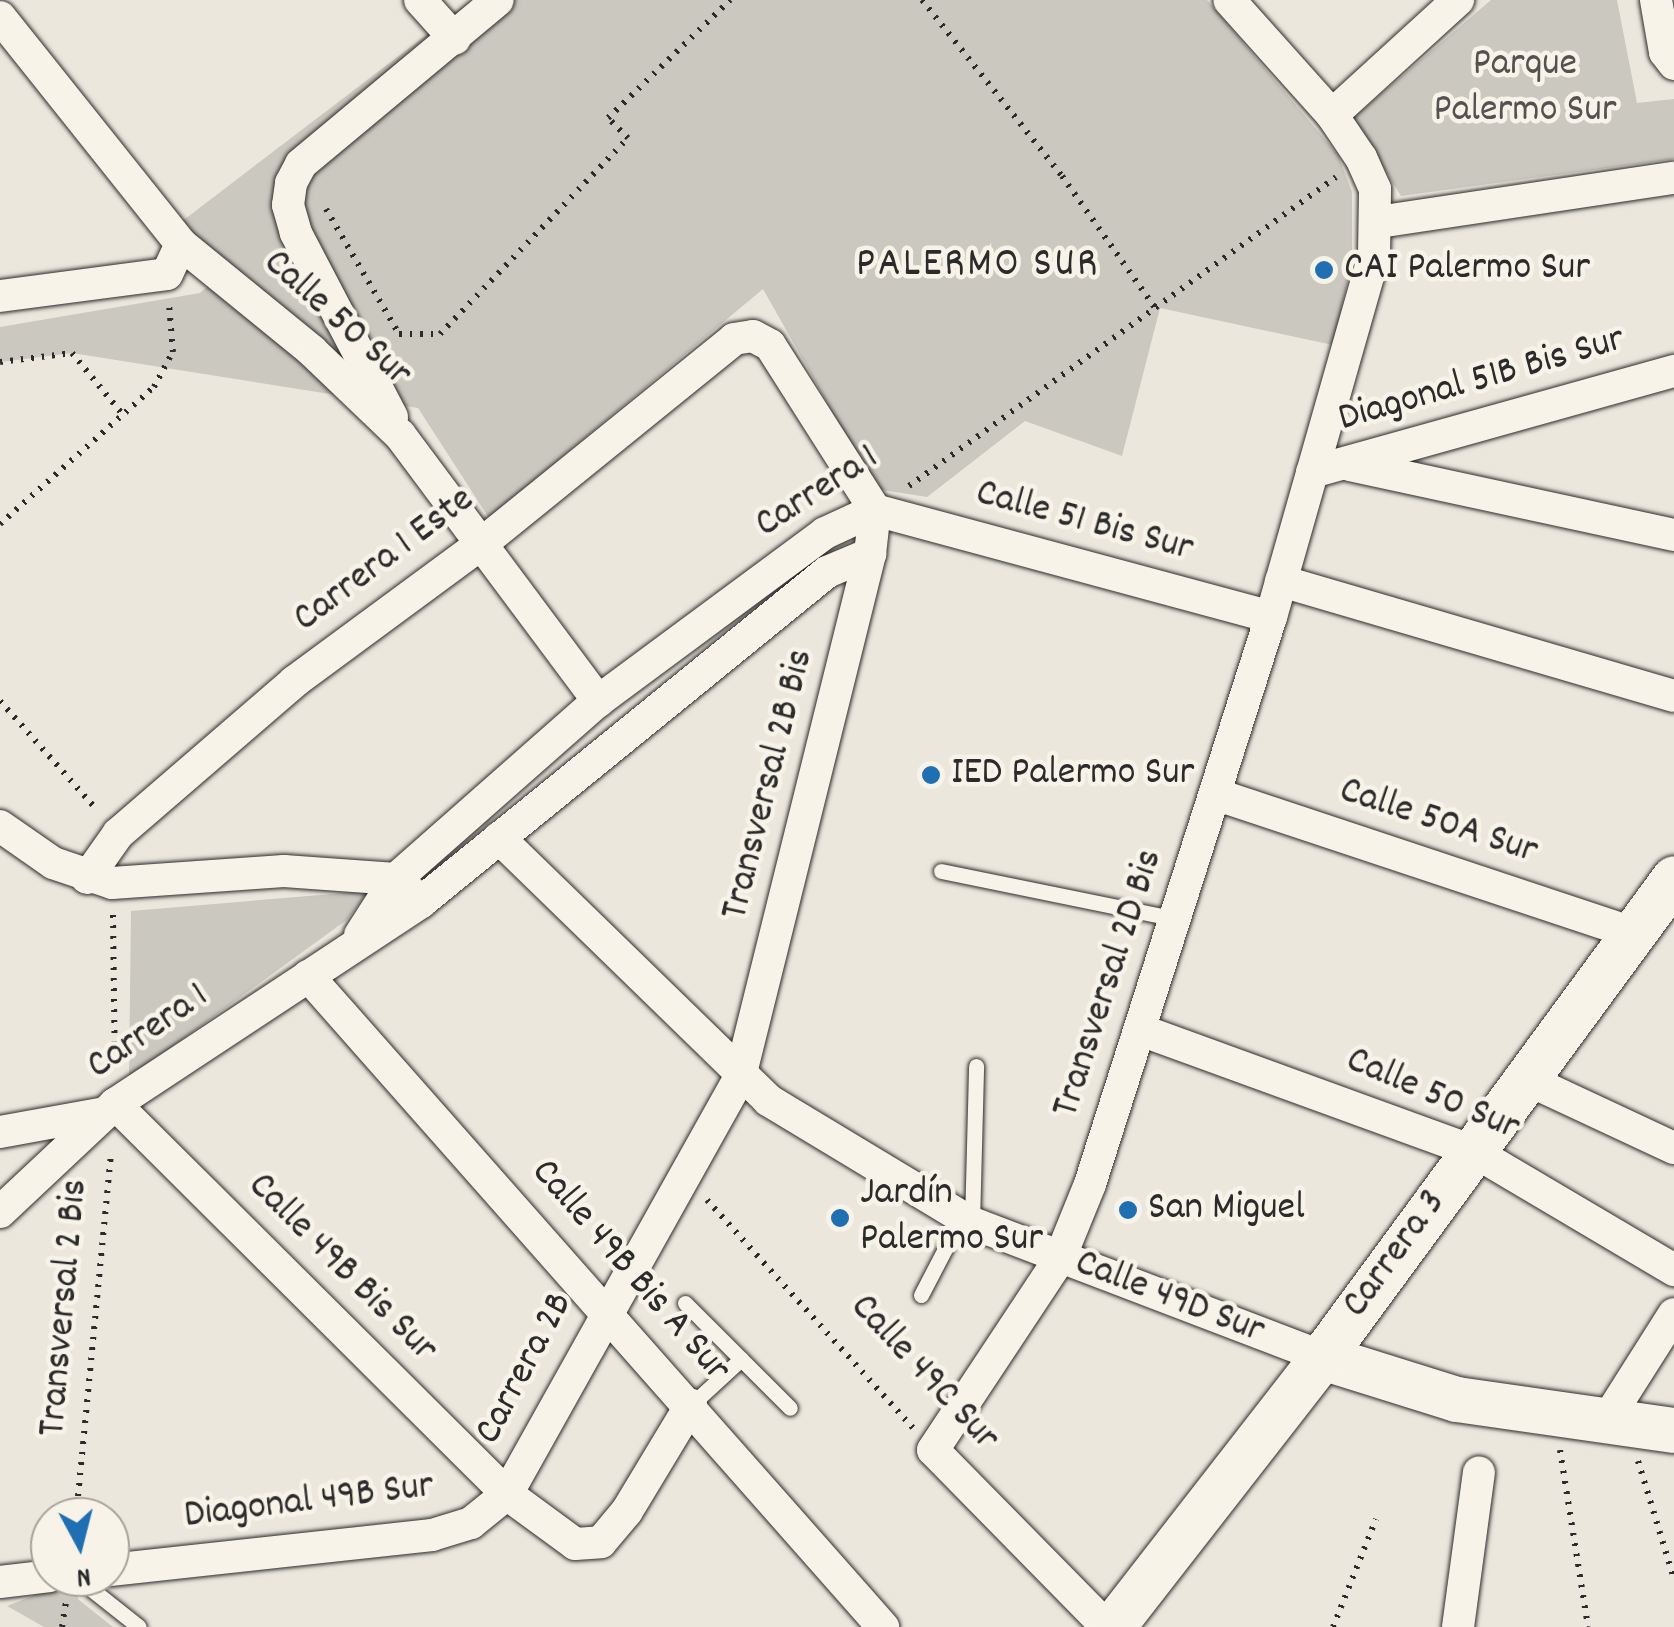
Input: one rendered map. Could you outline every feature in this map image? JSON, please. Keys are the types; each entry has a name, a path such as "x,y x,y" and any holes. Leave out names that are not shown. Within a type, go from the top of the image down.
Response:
{"street":[{"path":"420,0 455,39"},
{"path":"400,435 296,233 288,205 301,164 498,0"},
{"name":"Transversal 2D Bis","path":"932,1450 1060,1258 1143,1031 1271,617 1378,222 1362,158 1332,115 1230,0"},
{"path":"1332,115 1458,0"},
{"path":"1656,0 1665,52 1674,64"},
{"name":"Calle 50 Sur","path":"0,18 181,244 312,351 400,435 598,702"},
{"path":"1378,222 1674,178"},
{"path":"0,296 166,274 181,244"},
{"name":"Carrera 1 Este","path":"100,880 118,834 294,682 480,545 734,339 753,336 770,345 875,510"},
{"name":"Diagonal 51B Bis Sur","path":"1312,472 1674,371"},
{"path":"1346,464 1674,535"},
{"name":"Transversal 2B Bis","path":"740,1077 870,554 875,510"},
{"name":"Calle 51 Bis Sur","path":"875,510 1271,617"},
{"name":"Carrera 1","path":"358,938 396,878 598,702 825,534 875,510"},
{"name":"Carrera 1","path":"0,1212 110,1108 308,976 358,938 421,902 827,572 870,554"},
{"path":"1281,581 1674,696"},
{"name":"Calle 50A Sur","path":"1215,794 1634,933"},
{"path":"0,826 100,880 284,871 396,878 421,902"},
{"name":"Calle 49D Sur","path":"499,838 740,1077 966,1221 1322,1358 1456,1399 1554,1409 1674,1430"},
{"name":"Carrera 3","path":"1110,1627 1322,1358 1674,878"},
{"name":"Calle 49B Bis A Sur","path":"308,976 606,1308 884,1627"},
{"name":"Calle 50 Sur","path":"1143,1031 1473,1151 1674,1270"},
{"name":"Carrera 2B","path":"507,1494 606,1308 740,1077"},
{"path":"1526,1078 1674,1148"},
{"path":"0,1132 110,1108"},
{"name":"Calle 49B Bis Sur","path":"110,1108 507,1494 575,1544 601,1542 690,1405"},
{"path":"1617,1419 1674,1314"},
{"name":"Calle 49C Sur","path":"932,1450 1110,1627"},
{"path":"1458,1627 1478,1472"},
{"name":"Diagonal 49B Sur","path":"130,1568 432,1535 471,1524 507,1494"},
{"path":"0,1582 30,1578"}],"lane":[{"path":"941,871 1177,919"},
{"path":"920,1295 966,1221 976,1066"},
{"path":"685,1303 790,1408"},
{"path":"690,1405 741,1359"},
{"path":"101,1597 139,1627"}],"path":[{"path":"301,164 399,334 440,334 628,138 608,118 730,0"},
{"path":"922,0 1062,176 1155,308"},
{"name":"Carrera 1","path":"875,510 1362,158"},
{"path":"0,524 154,387 173,352 166,274"},
{"path":"0,362 72,354 124,416"},
{"path":"0,701 118,834"},
{"name":"Transversal 2 Bis","path":"78,1497 110,1108 100,880"},
{"name":"Calle 49C Sur","path":"682,1173 932,1450"},
{"path":"1554,1409 1588,1627"},
{"path":"1617,1419 1674,1579"},
{"path":"1334,1627 1376,1519"}],"green space":[{"name":"Parque Palermo Sur","path":"472,0 1207,0 1338,155 1352,192 1352,262 1333,345 1160,308 1122,456 1025,421 927,497 876,489 763,289 489,518 418,408 72,353 0,362 0,327 200,293 228,268 181,222"},
{"name":"Parque Palermo Sur","path":"1491,0 1617,0 1637,103 1674,99 1674,159 1401,196 1353,118"},
{"path":"368,891 348,919 129,1078 131,911"},
{"path":"30,1597 78,1597 113,1627 44,1627 7,1606"}],"place":[{"name":"CAI Palermo Sur","path":"1324,270"},
{"name":"IED Palermo Sur","path":"931,775"},
{"name":"San Miguel","path":"1128,1210"},
{"name":"Jardín Palermo Sur","path":"840,1218"}],"district":[{"name":"PALERMO SUR","path":"978,266"}]}
